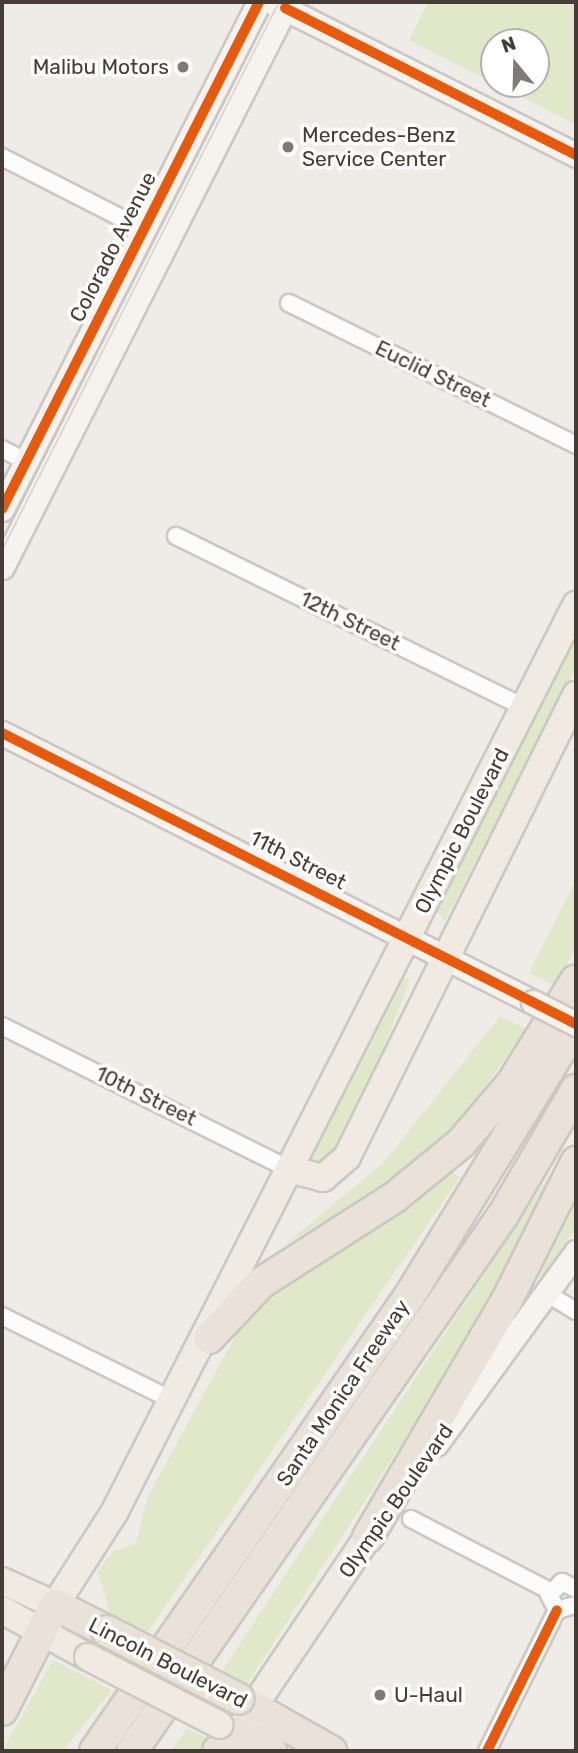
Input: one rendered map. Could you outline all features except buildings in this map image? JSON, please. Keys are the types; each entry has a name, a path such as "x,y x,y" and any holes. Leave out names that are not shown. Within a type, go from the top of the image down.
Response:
{"highway":[{"path":"209,1338 261,1283 395,1197 461,1143 512,1083 576,980"},
{"name":"Santa Monica Freeway","path":"95,1751 410,1295 576,1024"},
{"name":"Santa Monica Freeway","path":"132,1751 503,1215 576,1090"},
{"path":"368,1537 506,1302 576,1163"},
{"path":"158,1751 303,1507"},
{"name":"Lincoln Boulevard","path":"55,1605 247,1703 331,1751"},
{"name":"Olympic Boulevard","path":"2,1710 55,1605"},
{"name":"Lincoln Boulevard","path":"224,1736 271,1751"}],"main road":[{"name":"Colorado Avenue","path":"2,509 259,2"},
{"path":"2,567 282,4 576,155"},
{"name":"Olympic Boulevard","path":"55,1605 176,1402 289,1169 576,604"},
{"name":"Olympic Boulevard","path":"289,1169 323,1178 347,1157 444,955 568,729 576,695"},
{"name":"11th Street","path":"2,733 576,1024"},
{"name":"Olympic Boulevard","path":"224,1736 576,1252"},
{"name":"Lincoln Boulevard","path":"2,1581 55,1605"},
{"name":"Lincoln Boulevard","path":"2,1610 224,1736"}],"street":[{"path":"2,157 143,229"},
{"name":"Euclid Street","path":"289,303 576,445"},
{"path":"2,449 26,461"},
{"name":"12th Street","path":"176,536 524,708"},
{"name":"10th Street","path":"2,1026 289,1169"},
{"path":"546,1293 576,1311"},
{"path":"2,1316 176,1402"},
{"path":"411,1519 550,1591 557,1610 487,1751"},
{"path":"550,1591 562,1582 575,1583"},
{"path":"557,1610 576,1605"}],"green space":[{"path":"428,2 576,2 576,125 524,98 550,98 550,28 480,28 480,76 409,40"},
{"path":"576,621 576,667 445,921 437,912 465,839"},
{"path":"576,880 576,947 556,986 529,973"},
{"path":"400,974 410,980 378,1062 326,1164 312,1164 307,1157"},
{"path":"500,1016 527,1029 462,1118 406,1171 283,1246 384,1162"},
{"path":"556,1165 561,1168 477,1327 247,1684 222,1671"},
{"path":"446,1168 460,1177 148,1632 110,1614 98,1571 112,1552 136,1543 147,1498 255,1300"},
{"path":"576,1185 576,1229 542,1276 533,1275"},
{"path":"53,1660 112,1690 63,1751 2,1751"},
{"path":"187,1728 209,1739 199,1751 171,1751"}],"tram line":[{"path":"2,550 279,2"}],"cycle path":[{"path":"2,509 259,2"},
{"path":"285,8 576,155"},
{"path":"2,733 576,1024"},
{"path":"487,1751 557,1610"}],"place":[{"name":"Malibu Motors","path":"183,67"},
{"name":"Mercedes-Benz Service Center","path":"288,147"},
{"name":"U-Haul","path":"380,1695"}]}
